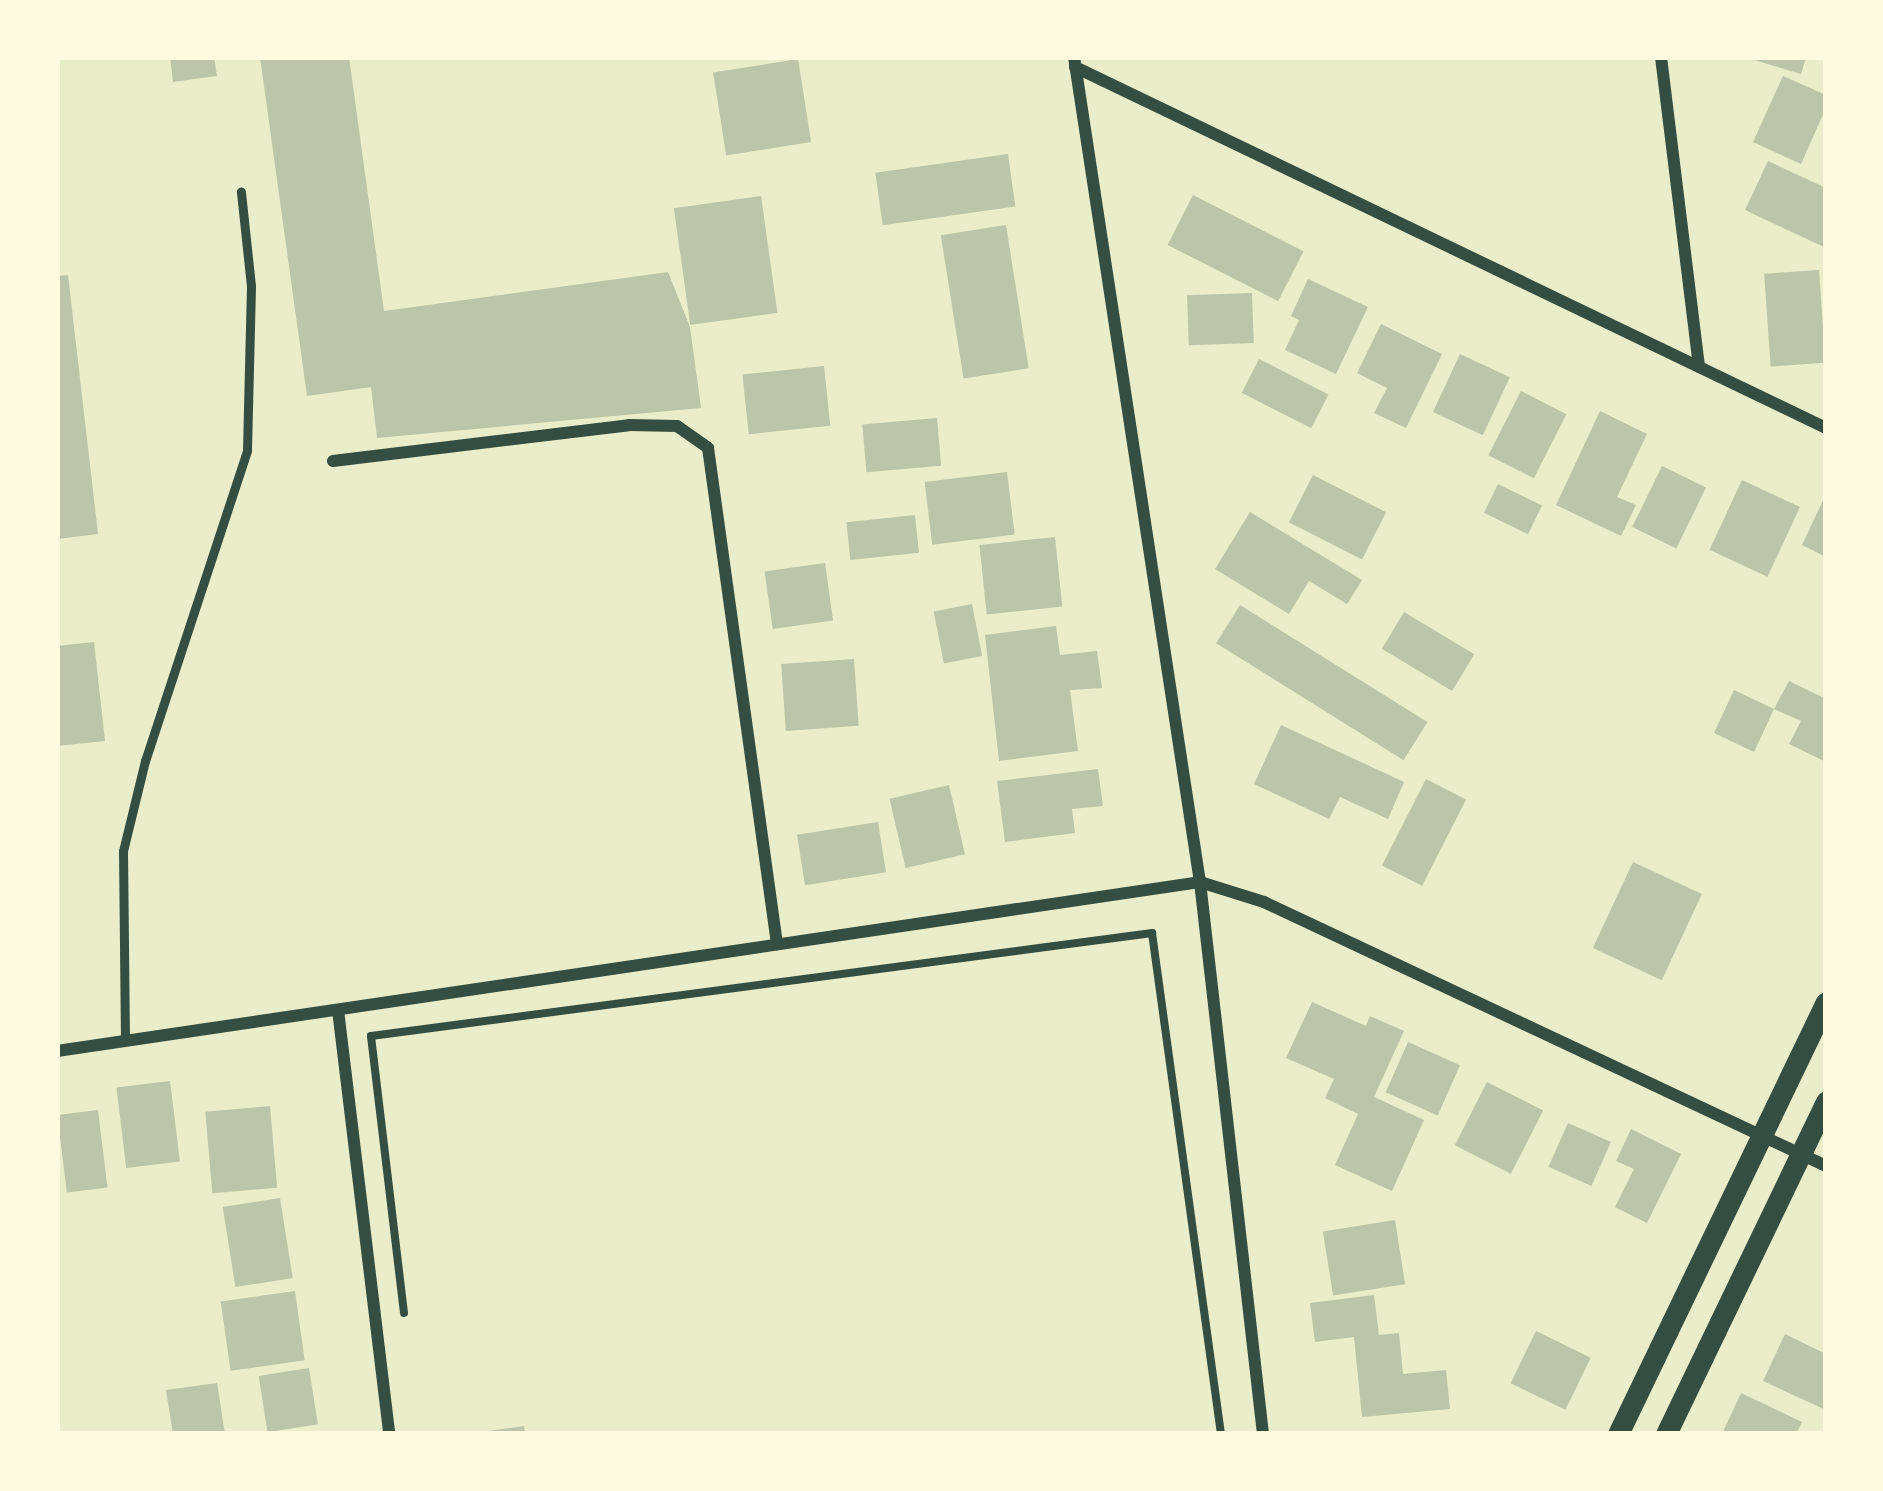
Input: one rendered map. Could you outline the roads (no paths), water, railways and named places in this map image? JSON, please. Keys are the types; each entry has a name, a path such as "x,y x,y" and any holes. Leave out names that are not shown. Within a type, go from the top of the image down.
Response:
{"street":[{"path":"1661,57 1699,368"},
{"path":"1074,62 1826,428"},
{"path":"1074,62 1200,882 1263,1434"},
{"path":"333,461 629,425 677,426 708,448 777,944"},
{"path":"57,1051 1200,882 1264,902 1826,1166"},
{"path":"1618,1434 1826,1002"},
{"path":"338,1010 389,1434"},
{"path":"1666,1434 1826,1101"}],"lane":[{"path":"125,1041 123,851 145,761 247,450 251,286 241,192"}]}
